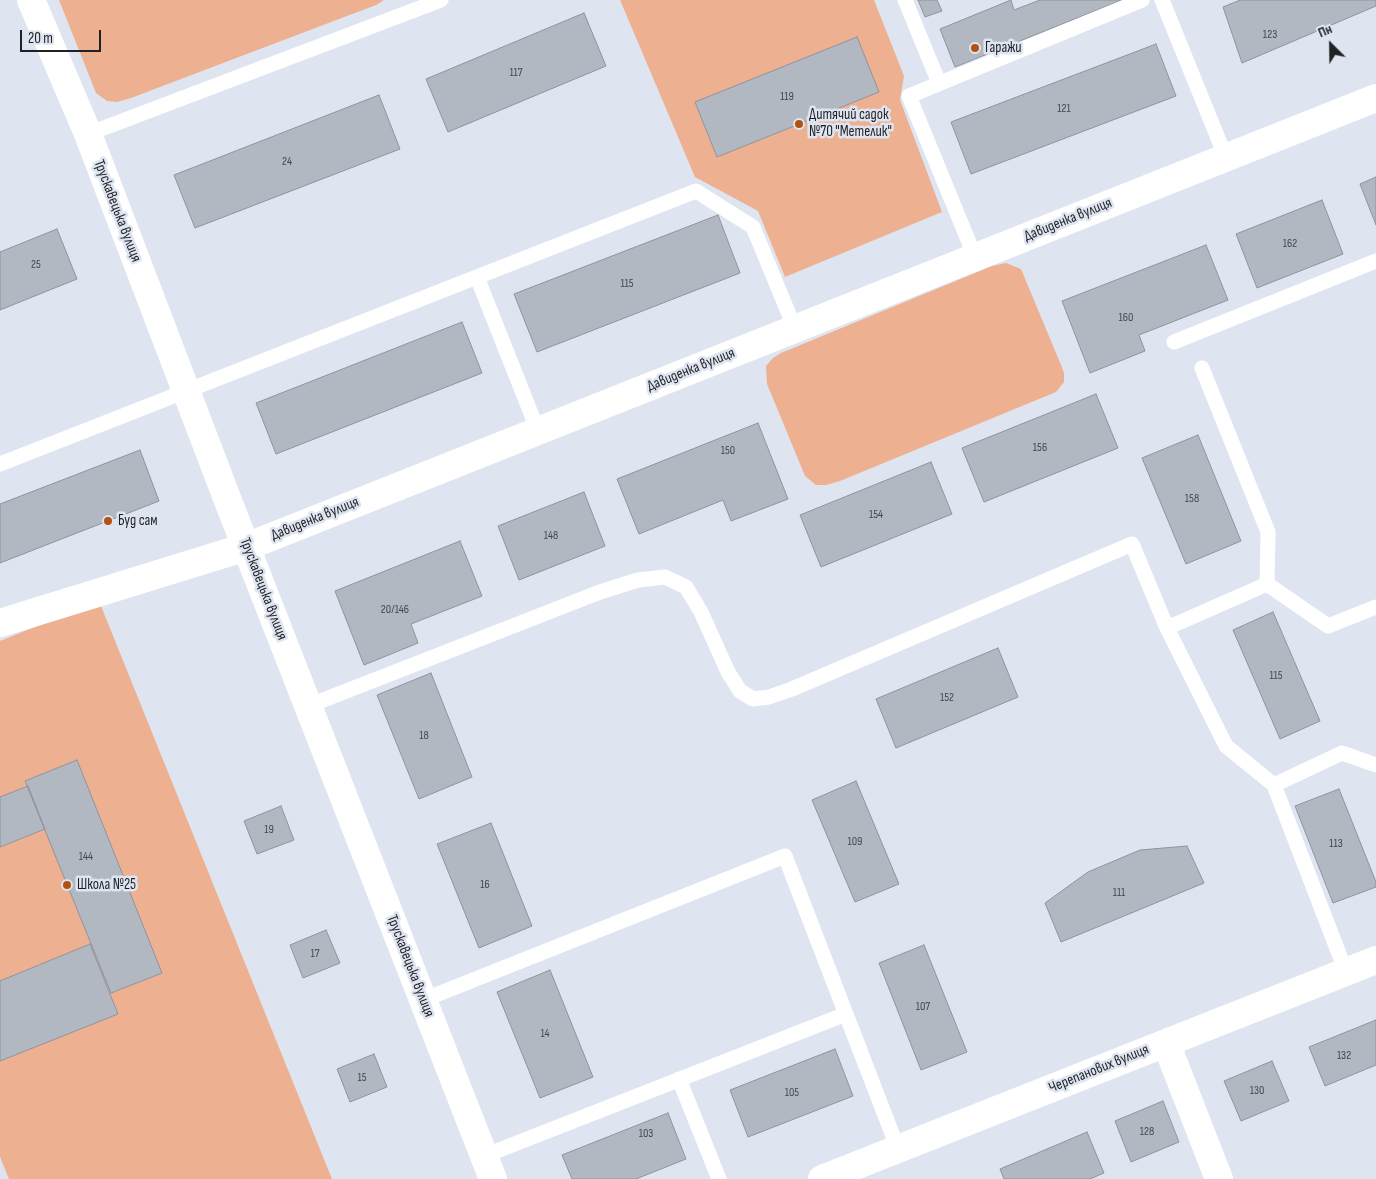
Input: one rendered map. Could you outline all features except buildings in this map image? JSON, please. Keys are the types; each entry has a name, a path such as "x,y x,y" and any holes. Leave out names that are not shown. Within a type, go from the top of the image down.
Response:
{"street":[{"name":"Трускавецька вулиця","path":"31,0 88,134 246,547 488,1167"},
{"name":"Давиденка вулиця","path":"0,623 246,547 1376,98"},
{"name":"Черепанових вулиця","path":"822,1179 1376,960"},
{"path":"1166,1043 1219,1179"}],"lane":[{"path":"88,134 441,0"},
{"path":"905,0 939,83"},
{"path":"975,257 909,96 1142,0"},
{"path":"1162,0 1226,158"},
{"path":"0,464 696,190 753,227 795,329"},
{"path":"1174,342 1376,261"},
{"path":"477,277 538,431"},
{"path":"1202,368 1268,532 1267,584"},
{"path":"308,706 590,595 638,580 664,577 686,587 701,612 728,672 740,690 753,699 769,697 792,689 1132,544 1167,628 1226,746 1274,785 1346,972"},
{"path":"1267,584 1328,626 1376,608"},
{"path":"1167,628 1267,584"},
{"path":"1274,785 1342,753 1376,765"},
{"path":"423,1000 785,856 898,1149"},
{"path":"488,1167 679,1079 846,1014"},
{"path":"679,1079 719,1179"}],"shaded area":[{"path":"59,0 384,0 376,5 117,102 107,101 96,93"},
{"path":"620,0 874,0 904,76 900,100 942,212 785,277 758,211 695,177"},
{"path":"1006,263 1021,269 1061,365 1064,373 1064,382 1056,392 840,481 826,485 816,485 805,476 767,384 766,366 773,358 781,353 992,266"},
{"path":"99,601 332,1179 9,1179 0,1157 0,641"}],"place":[{"name":"Гаражи","path":"975,48"},
{"name":"Дитячий садок №70 \"Метелик\"","path":"799,124"},
{"name":"Буд сам","path":"108,521"},
{"name":"Школа №25","path":"67,885"}]}
